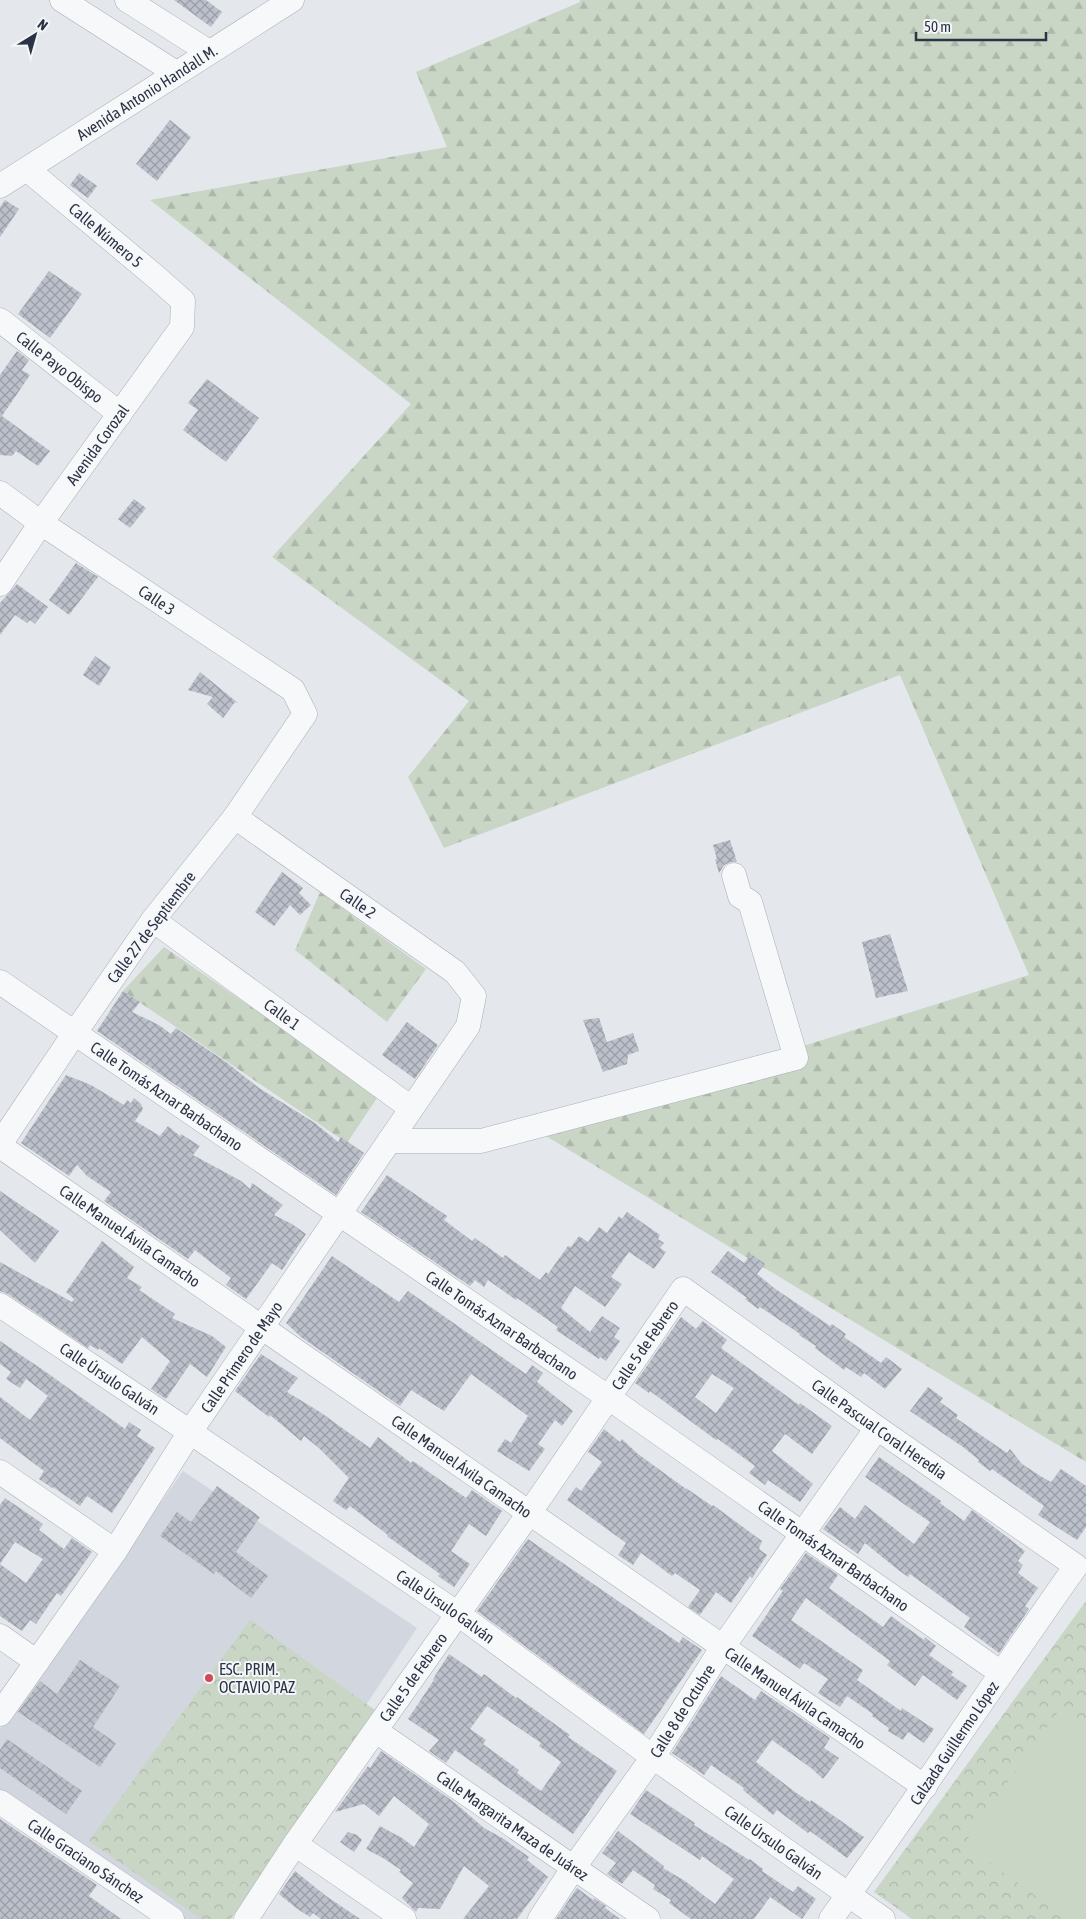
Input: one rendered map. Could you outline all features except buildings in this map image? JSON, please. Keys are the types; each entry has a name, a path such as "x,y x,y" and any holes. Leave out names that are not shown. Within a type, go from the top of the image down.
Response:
{"street":[{"path":"62,0 176,73"},
{"path":"127,0 209,52"},
{"name":"Avenida Antonio Handall M.","path":"0,186 28,170 292,0"},
{"name":"Calle Número 5","path":"28,170 183,301"},
{"name":"Avenida Corozal","path":"0,584 41,523 182,327 183,301"},
{"name":"Calle Payo Obispo","path":"0,320 120,414"},
{"name":"Calle 3","path":"0,493 41,523 292,690 306,714"},
{"name":"Calle 27 de Septiembre","path":"0,1145 153,920 235,817 306,714"},
{"name":"Calle 2","path":"235,817 456,972 474,996"},
{"path":"389,1141 481,1141 796,1058 750,902 740,896 734,875"},
{"name":"Calle 1","path":"153,920 411,1108"},
{"name":"Calle Tomás Aznar Barbachano","path":"0,982 609,1398 803,1532 1001,1673"},
{"name":"Calle Primero de Mayo","path":"0,1714 114,1551 190,1432 468,1026 474,996"},
{"name":"Calle Manuel Ávila Camacho","path":"0,1145 924,1787"},
{"name":"Calle 5 de Febrero","path":"246,1919 295,1844 530,1512 683,1289"},
{"name":"Calle Pascual Coral Heredia","path":"683,1289 877,1428 1076,1566"},
{"name":"Calle Úrsulo Galván","path":"0,1305 458,1614 653,1757 883,1919"},
{"name":"Calle 8 de Octubre","path":"540,1919 574,1867 653,1757 722,1648 877,1428"},
{"path":"0,1472 114,1551"},
{"name":"Calzada Guillermo López","path":"831,1919 1076,1566"},
{"path":"0,1636 37,1662"},
{"name":"Calle Margarita Maza de Juárez","path":"376,1731 648,1919"},
{"name":"Calle Graciano Sánchez","path":"0,1802 172,1919"},
{"path":"295,1844 404,1919"}],"shaded area":[{"name":"ESC. PRIM. OCTAVIO PAZ","path":"183,1471 417,1628 224,1919 179,1919 0,1795 0,1729"}],"green space":[{"path":"580,0 1086,0 1086,1462 536,1130 1029,975 900,675 444,848 408,777 469,701 272,557 411,404 150,200 447,147 416,72 580,2"},
{"path":"320,892 426,969 387,1022 295,950"},
{"path":"164,947 379,1095 347,1143 123,991"},
{"path":"1086,1601 1086,1919 912,1919 874,1892"},
{"path":"250,1620 375,1710 231,1919 201,1919 89,1841"},
{"path":"1060,1709 1086,1730 1086,1919 1068,1919 964,1844"}],"place":[{"name":"ESC. PRIM. OCTAVIO PAZ","path":"209,1678"}]}
